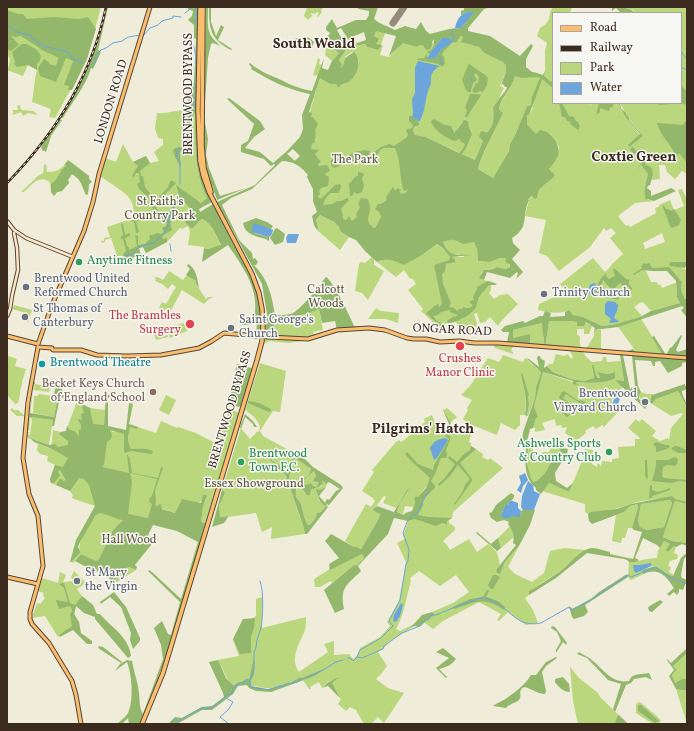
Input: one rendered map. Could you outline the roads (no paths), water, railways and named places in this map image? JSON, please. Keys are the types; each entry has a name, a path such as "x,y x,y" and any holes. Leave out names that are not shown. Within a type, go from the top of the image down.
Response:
{"highway":[{"name":"BRENTWOOD BYPASS","path":"143,724 164,675 263,344 265,327 264,307 261,292 255,276 210,190 203,164 202,7"}],"main road":[{"name":"LONDON ROAD","path":"81,724 72,681 49,643 31,621 30,612 43,566 37,510 29,494 23,458 28,407 37,355 52,305 84,231 93,202 99,174 150,7"},
{"path":"7,220 15,232 18,270 10,309 7,316"},
{"path":"15,232 73,257"},
{"name":"ONGAR ROAD","path":"7,336 29,342 40,347 56,350 81,350 96,354 125,356 162,355 198,348 212,342 224,333 308,339 337,330 369,328 385,330 407,338 426,339 440,342 460,341 482,344 498,343 687,358"},
{"path":"7,577 38,584"}],"water":[{"path":"474,12 461,28 455,28 462,14"},
{"path":"442,38 449,38 453,42 442,49 435,58 427,59 430,53"},
{"path":"418,61 440,66 435,69 432,74 431,84 427,93 422,117 419,122 412,118 412,99 415,93 415,68"},
{"path":"254,223 273,230 272,234 269,237 252,232"},
{"path":"288,234 299,234 296,243 287,243 286,238"},
{"path":"594,283 597,285 595,293 590,295 589,287"},
{"path":"608,301 615,302 618,305 614,317 619,321 618,322 609,323 611,319 605,314 605,304"},
{"path":"615,396 620,398 616,407 612,405"},
{"path":"446,438 448,440 437,458 434,460 430,448 436,441"},
{"path":"525,473 528,480 523,486 521,493 517,490 521,483 519,476"},
{"path":"528,481 533,485 534,491 540,494 534,510 523,510 521,507 522,496"},
{"path":"510,500 518,503 518,508 521,511 520,517 511,516 510,518 504,518 501,515 505,505 508,505"},
{"path":"652,564 651,566 636,573 634,571 633,565"},
{"path":"401,603 403,605 400,616 396,622 393,621 394,615"}],"waterway":[{"path":"185,13 189,10 189,7"},
{"path":"194,23 196,18 196,7"},
{"path":"144,35 150,28 158,25 162,21 173,18 173,16 181,17"},
{"path":"7,26 11,27 17,32 32,36 31,37 43,46 68,52 71,58 83,63"},
{"path":"452,32 454,37 452,42"},
{"path":"92,65 95,62 97,54 101,50 128,37 141,35"},
{"path":"180,184 180,162 177,156 177,151 185,141 187,122 195,99 196,56 193,45"},
{"path":"682,52 687,60"},
{"path":"439,65 442,62 440,57"},
{"path":"682,68 687,70"},
{"path":"471,77 472,82"},
{"path":"190,111 185,107 190,99 193,83"},
{"path":"125,256 132,254 139,247 153,243 163,235 168,225 170,213 179,195"},
{"path":"138,217 145,216 156,218"},
{"path":"158,218 167,218"},
{"path":"170,244 171,251"},
{"path":"348,658 353,661 357,657 360,650 381,638 393,626 389,621 400,600 406,564 408,561 409,550 403,533 407,522 414,514 416,515 429,491"},
{"path":"357,657 362,658 383,649 384,646 402,633 420,626 425,620 429,619 431,615 436,615 484,597 498,604 518,620 534,624 541,623 569,607 571,610 589,601 628,575 631,577 656,567 669,577 687,584"},
{"path":"250,680 254,669 254,652 262,623 263,597 260,581"},
{"path":"305,678 343,660"},
{"path":"170,724 175,719 178,721 201,708 210,708 216,705 227,695 232,693 233,687 235,687 234,686 239,683 244,683 247,679 250,681 251,687 267,690 280,686 283,687 285,684 297,682 302,679"},
{"path":"226,698 233,702 228,710 220,717 229,724"}],"railway":[{"path":"7,183 41,144 56,124 69,102 81,80 91,56 100,32 106,7"}],"place":[{"name":"Anytime Fitness","path":"79,262"},
{"name":"Brentwood United Reformed Church","path":"26,287"},
{"name":"Trinity Church","path":"544,294"},
{"name":"St Thomas of Canterbury","path":"25,317"},
{"name":"The Brambles Surgery","path":"190,324"},
{"name":"Saint George's Church","path":"231,328"},
{"name":"Crushes Manor Clinic","path":"460,346"},
{"name":"Brentwood Theatre","path":"42,364"},
{"name":"Becket Keys Church of England School","path":"153,392"},
{"name":"Brentwood Vinyard Church","path":"645,402"},
{"name":"Ashwells Sports & Country Club","path":"609,452"},
{"name":"Brentwood Town F.C.","path":"241,462"},
{"name":"St Mary the Virgin","path":"77,581"}],"district":[{"name":"South Weald","path":"314,45"},
{"name":"Coxtie Green","path":"634,158"},
{"name":"Pilgrims' Hatch","path":"423,430"}],"park label":[{"name":"The Park","path":"355,161"},
{"name":"St Faith's Country Park","path":"160,210"},
{"name":"Calcott Woods","path":"326,298"},
{"name":"Essex Showground","path":"254,485"},
{"name":"Hall Wood","path":"129,541"}]}
